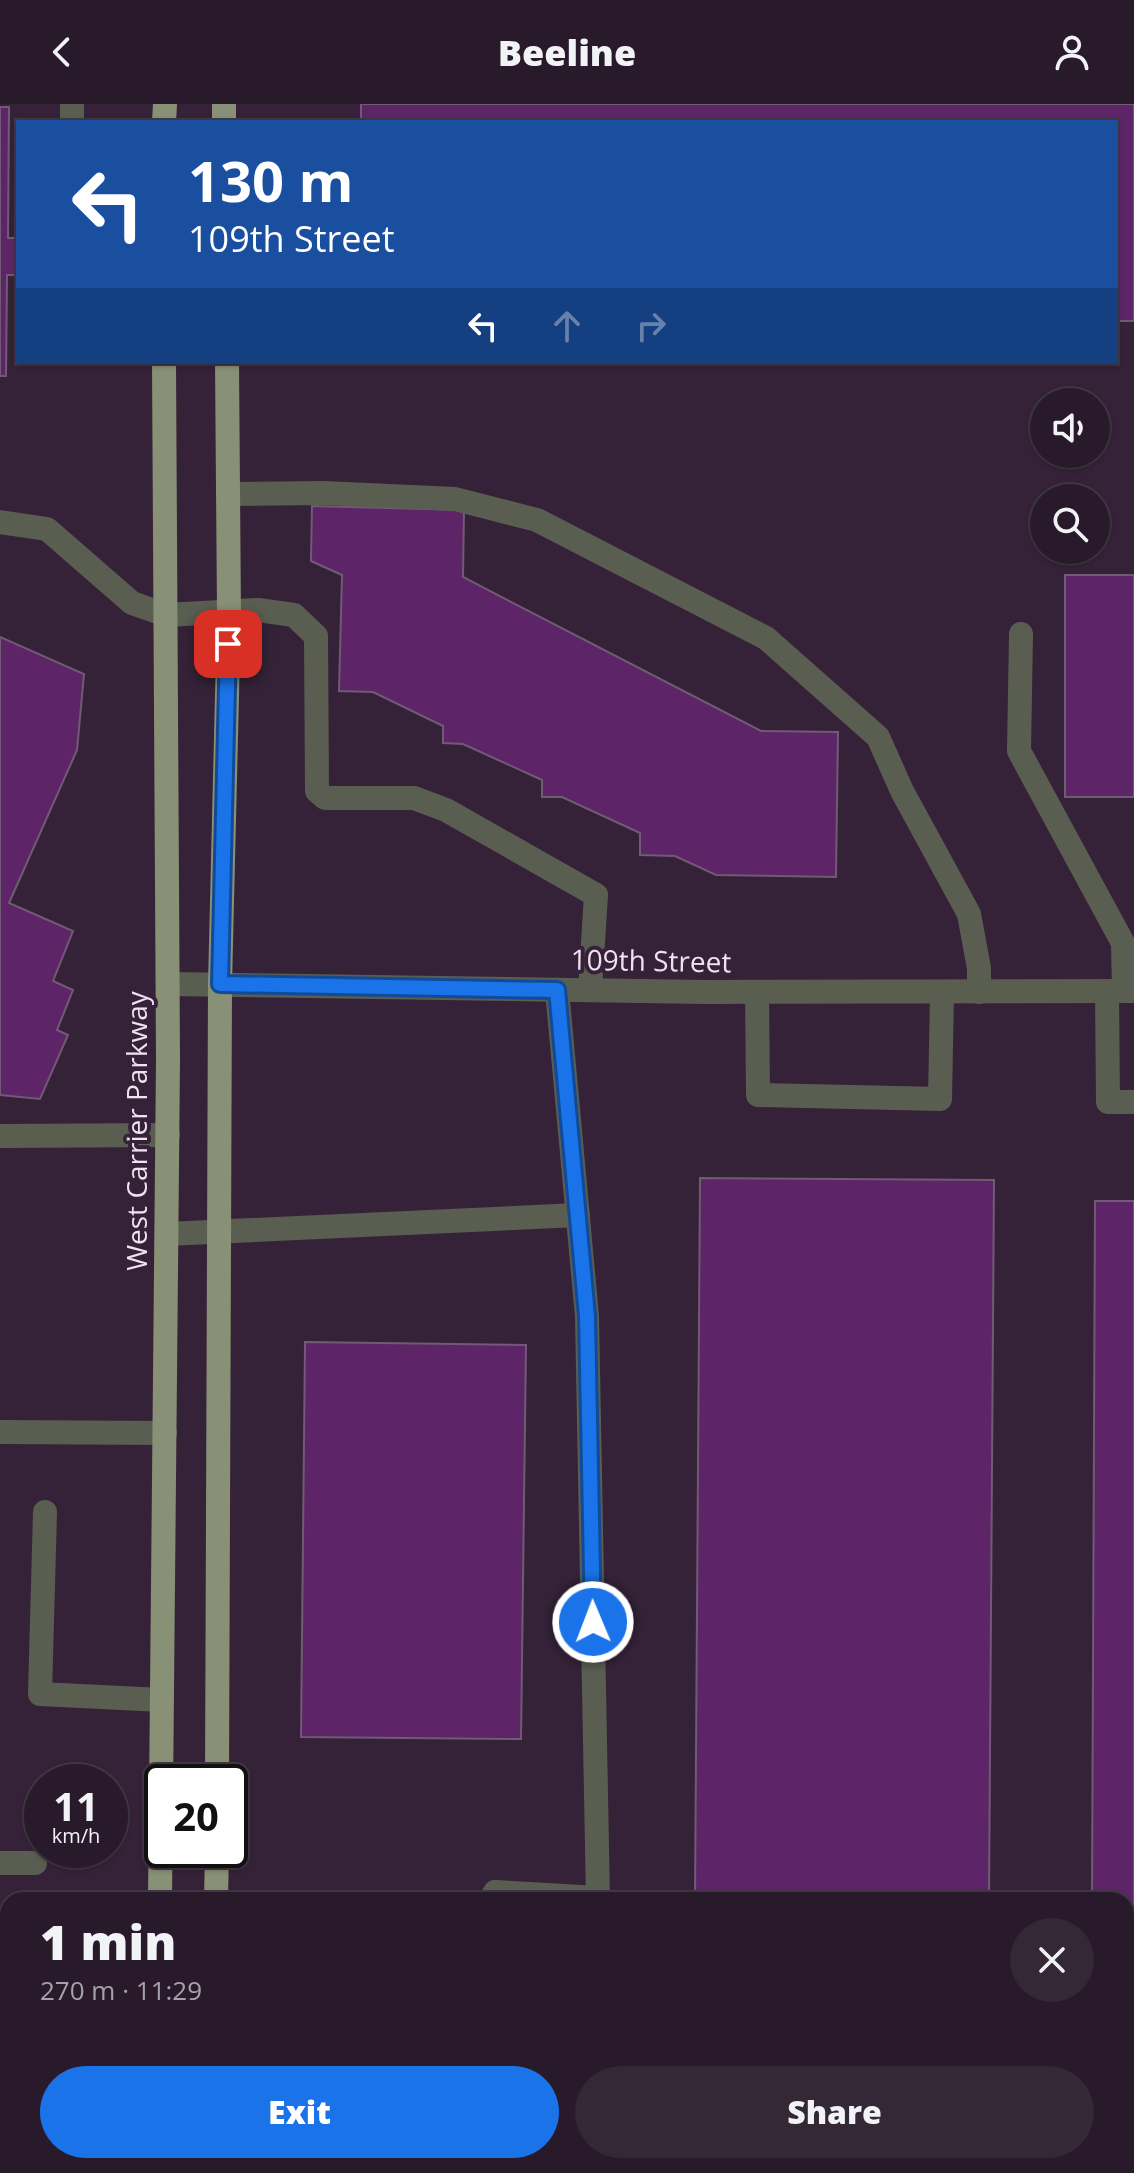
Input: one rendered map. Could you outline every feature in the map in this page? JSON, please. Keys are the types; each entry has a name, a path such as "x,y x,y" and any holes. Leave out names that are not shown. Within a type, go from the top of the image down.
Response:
{"main road":[{"name":"West Carrier Parkway","path":"160,1892 168,1135 164,364"},
{"path":"217,1764 220,984 229,614 227,364"},
{"path":"216,1892 217,1868"}],"street":[{"path":"228,494 324,493 455,499 537,520 766,638 878,737 902,791 969,914 979,968 979,992"},
{"path":"0,522 47,529 132,603 166,615 229,614 258,610 294,615 316,636 317,791 325,798 414,798 446,810 596,895 590,990"},
{"path":"1021,634 1019,751 1123,943 1122,991 1108,1102 1134,1102"},
{"name":"109th Street","path":"168,984 757,992 1122,991"},
{"path":"557,990 587,1316 598,1892"},
{"path":"757,992 758,1095 940,1099 942,992"},
{"path":"0,1136 168,1135"},
{"path":"167,1234 578,1215"},
{"path":"0,1432 165,1433"},
{"path":"45,1512 40,1694 162,1700"},
{"path":"0,1863 24,1863"}],"building":[{"path":"361,104 1134,104 1134,321 1118,321 1118,120 361,120"},
{"path":"0,107 9,107 8,238 16,238 16,275 7,275 6,376 0,376"},
{"path":"312,506 464,510 463,577 761,731 838,732 836,877 716,875 675,856 640,855 640,833 562,797 542,797 542,780 463,744 443,743 443,726 373,692 339,691 342,575 311,561"},
{"path":"1065,575 1134,575 1134,797 1065,797"},
{"path":"0,637 84,674 77,750 9,903 73,931 53,981 73,990 57,1030 68,1035 40,1099 0,1095"},
{"path":"700,1178 994,1180 989,1892 695,1892"},
{"path":"1095,1201 1134,1201 1134,1892 1092,1892"},
{"path":"305,1342 526,1345 521,1739 301,1737"}],"route":[{"path":"228,644 220,984 557,990 587,1316 593,1622"}]}
